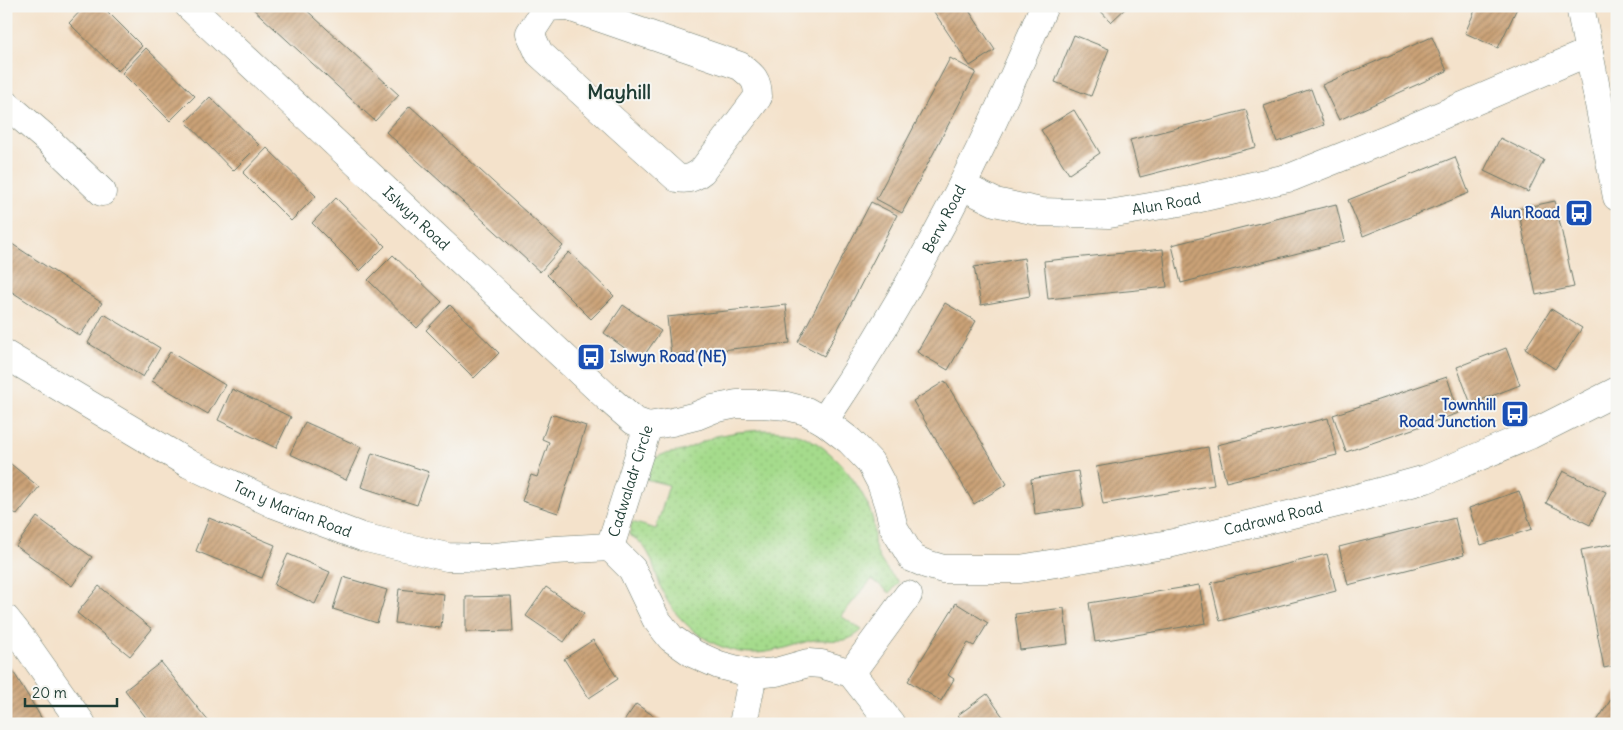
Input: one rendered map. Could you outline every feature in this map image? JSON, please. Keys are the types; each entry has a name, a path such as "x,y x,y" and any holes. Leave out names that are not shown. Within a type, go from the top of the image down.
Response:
{"street":[{"name":"Islwyn Road","path":"189,6 610,400 634,421 648,426"},
{"path":"566,6 740,66 752,75 758,85 758,97 702,171 693,178 677,178 539,53 530,33 529,13 547,7 566,6"},
{"name":"Berw Road","path":"824,421 867,356 962,186 1044,6"},
{"path":"1580,6 1617,197"},
{"name":"Alun Road","path":"962,186 995,202 1041,212 1109,214 1191,200 1292,177 1391,137 1589,52"},
{"path":"6,104 49,141 102,192"},
{"name":"Tan y Marian Road","path":"6,355 189,464 274,504 362,537 447,557 487,558 555,550 610,547"},
{"name":"Cadrawd Road","path":"912,558 943,569 1020,569 1169,544 1346,501 1426,479 1530,436 1617,391"},
{"name":"Cadwaladr Circle","path":"851,673 821,664 808,663 776,672 753,674 719,665 694,654 672,638 656,619 632,570 610,547 648,426 672,422 696,416 713,409 737,404 787,406 806,411 824,421 850,441 870,462 882,483 894,528 912,558"},
{"path":"891,724 851,673 908,595"},
{"path":"6,620 25,643 82,724"},
{"path":"743,724 753,674"}],"green space":[{"path":"761,430 798,434 825,449 845,469 868,505 873,521 874,544 879,557 899,582 890,593 872,579 841,616 862,630 855,636 841,640 813,640 760,653 738,652 710,642 686,624 676,613 667,601 647,551 636,539 629,535 632,522 656,529 669,485 645,479 653,459 664,454 682,451 716,436"}],"building":[{"path":"85,6 102,6 142,46 118,71 69,23"},
{"path":"250,6 302,6 399,95 375,121"},
{"path":"930,6 966,6 995,50 970,66"},
{"path":"1096,6 1128,6 1111,22"},
{"path":"1477,6 1518,6 1498,48 1465,33"},
{"path":"1074,35 1109,49 1091,96 1055,82"},
{"path":"1432,37 1447,71 1339,120 1322,85"},
{"path":"146,48 195,96 170,121 122,73"},
{"path":"950,58 976,72 902,213 876,199"},
{"path":"1311,89 1324,125 1277,142 1264,106"},
{"path":"210,97 259,145 233,171 186,122"},
{"path":"410,106 563,246 540,272 386,132"},
{"path":"1074,110 1100,153 1069,174 1041,130"},
{"path":"1246,110 1256,147 1140,177 1130,140"},
{"path":"1500,138 1544,160 1528,192 1484,171"},
{"path":"267,148 316,196 291,221 243,173"},
{"path":"1455,157 1469,193 1363,236 1348,200"},
{"path":"336,198 385,246 360,271 312,223"},
{"path":"1555,201 1574,287 1536,295 1518,209"},
{"path":"871,202 897,215 824,356 798,342"},
{"path":"1336,204 1345,241 1181,283 1172,245"},
{"path":"6,240 102,303 80,336 6,288"},
{"path":"1163,249 1167,287 1048,299 1044,261"},
{"path":"569,252 614,296 591,319 547,275"},
{"path":"393,255 442,302 417,328 368,280"},
{"path":"1024,258 1030,296 981,305 974,267"},
{"path":"945,303 976,321 948,370 917,352"},
{"path":"450,305 499,353 474,378 426,330"},
{"path":"623,305 661,331 641,360 604,333"},
{"path":"786,305 790,343 671,355 667,317"},
{"path":"1551,309 1582,328 1555,369 1525,349"},
{"path":"104,314 160,348 143,377 88,343"},
{"path":"1506,348 1520,385 1471,404 1457,367"},
{"path":"170,352 225,385 208,414 152,381"},
{"path":"1447,377 1459,413 1346,452 1333,415"},
{"path":"945,381 1007,484 974,504 913,401"},
{"path":"232,389 291,417 276,448 218,420"},
{"path":"551,414 586,426 558,513 522,501 531,475 537,477 549,442 542,439"},
{"path":"1328,418 1337,455 1226,482 1217,445"},
{"path":"305,422 361,447 346,480 290,454"},
{"path":"1208,447 1214,485 1103,504 1096,467"},
{"path":"372,453 429,472 417,505 361,487"},
{"path":"6,460 39,487 17,515 6,506"},
{"path":"1078,471 1084,507 1035,514 1031,479"},
{"path":"1563,471 1606,492 1590,525 1546,503"},
{"path":"1519,491 1532,529 1481,545 1469,508"},
{"path":"37,517 92,557 72,586 16,546"},
{"path":"209,518 275,545 262,578 196,551"},
{"path":"1455,518 1464,555 1348,585 1339,547"},
{"path":"1617,543 1617,665 1604,668 1581,550"},
{"path":"288,554 330,572 315,604 274,585"},
{"path":"1327,554 1336,591 1220,621 1211,583"},
{"path":"343,577 387,590 377,623 333,609"},
{"path":"1199,585 1206,623 1095,642 1089,603"},
{"path":"99,586 152,629 130,656 77,613"},
{"path":"546,587 584,613 564,642 526,616"},
{"path":"399,589 444,594 441,628 395,623"},
{"path":"511,596 513,631 466,632 466,597"},
{"path":"956,603 988,623 974,646 968,643 948,675 954,679 941,701 908,681"},
{"path":"1064,608 1068,644 1020,650 1015,614"},
{"path":"593,640 618,679 589,698 564,659"},
{"path":"6,660 19,681 45,724 6,724"},
{"path":"161,662 211,724 151,724 125,690"},
{"path":"1617,690 1617,724 1595,724 1608,704"},
{"path":"987,694 1008,724 964,724 958,715"},
{"path":"636,704 666,724 622,724"}],"place":[{"name":"Alun Road","path":"1579,213"},
{"name":"Islwyn Road (NE)","path":"591,357"},
{"name":"Townhill Road Junction","path":"1515,414"}],"district":[{"name":"Mayhill","path":"619,92"}]}
